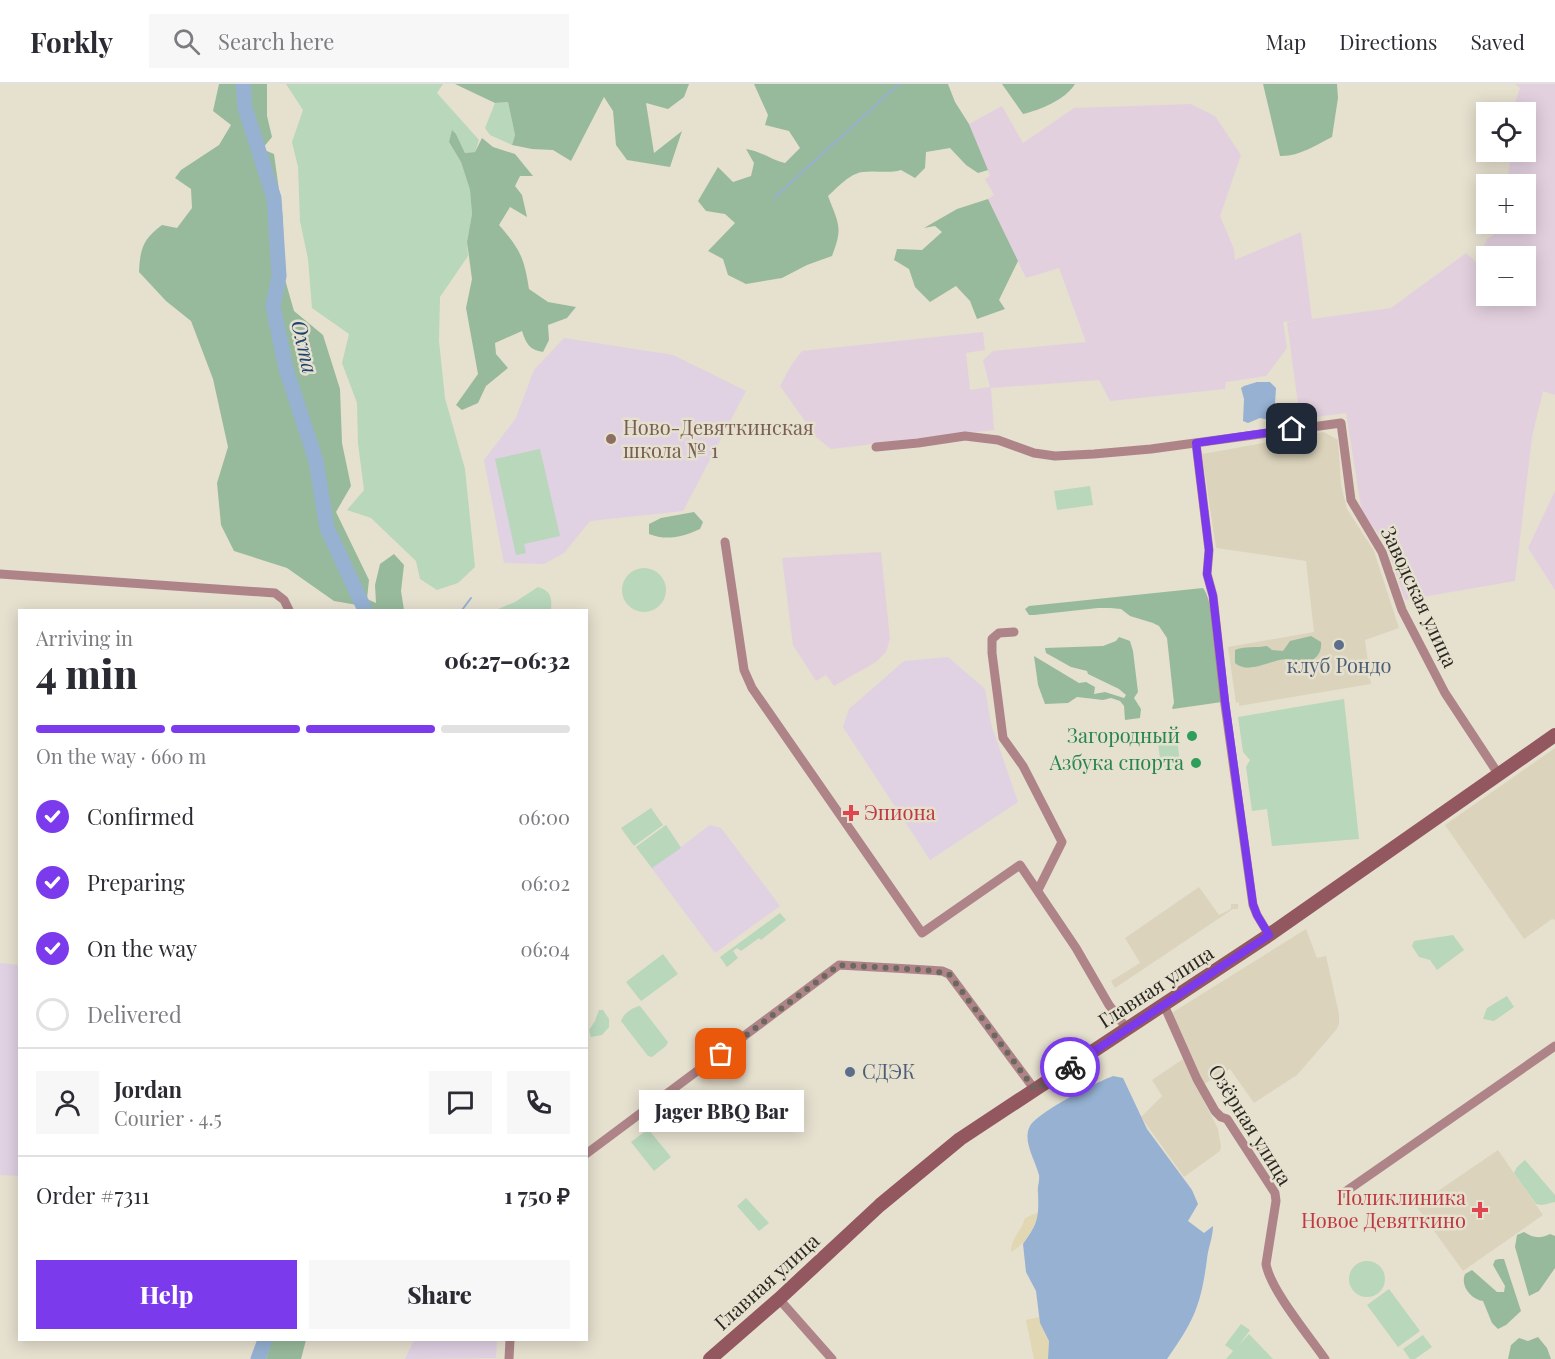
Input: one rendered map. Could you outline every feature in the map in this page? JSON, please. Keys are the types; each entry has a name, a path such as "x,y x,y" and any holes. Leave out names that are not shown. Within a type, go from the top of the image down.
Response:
{"main road":[{"name":"Главная улица","path":"710,1359 906,1182 960,1139 1269,935 1555,735"}],"street":[{"name":"Заводская улица","path":"1196,443 1341,423 1351,500 1382,552 1402,610 1440,685 1499,775"},
{"path":"876,447 965,436 998,440 1034,453 1055,456 1196,443 1209,550 1207,574 1213,596 1253,904 1269,935"},
{"path":"725,542 744,670 752,688 922,933 1020,865 1127,1029"},
{"path":"0,574 275,593 284,600 289,609"},
{"path":"1014,632 999,633 992,639 1002,735 1010,752 1023,766 1062,842 1038,890"},
{"path":"588,1153 839,965 931,970 949,974 1035,1090"},
{"name":"Озёрная улица","path":"1164,1005 1197,1078 1215,1111 1227,1119 1272,1185 1276,1201 1267,1254 1267,1272 1279,1293 1326,1359"},
{"path":"1342,1194 1555,1046"},
{"path":"779,1299 832,1359"},
{"path":"509,1359 510,1341"}],"shaded area":[{"path":"1515,84 1555,84 1555,395 1543,391 1532,437 1515,581 1405,600 1385,542 1362,513 1346,413 1300,419 1287,322 1298,320 1283,322 1287,348 1266,376 1226,382 1225,389 1110,401 1099,380 991,388 994,430 831,449 817,438 780,386 802,351 983,332 985,350 966,353 970,390 990,387 983,360 993,351 1086,342 1059,268 1026,278 988,199 994,195 985,179 990,176 969,124 1002,106 1023,143 1074,108 1191,104 1215,116 1241,155 1220,216 1234,249 1235,260 1301,232 1312,319 1391,308 1466,253 1476,262 1476,306 1536,306 1536,246 1484,246 1487,239 1495,234 1536,234 1536,174 1508,174 1510,162 1536,162 1536,102 1515,102 1520,88"},
{"name":"Ново-Девяткинская школа № 1","path":"564,338 673,355 746,391 683,511 590,521 564,553 544,564 504,563 484,460 516,418 534,370"},
{"path":"1324,432 1338,440 1341,485 1347,509 1374,551 1399,628 1365,640 1371,684 1239,706 1239,702 1236,703 1228,647 1314,632 1306,561 1216,548 1202,454"},
{"path":"1555,491 1555,590 1528,548"},
{"path":"881,552 890,639 886,652 876,662 834,686 826,675 816,681 793,645 782,558"},
{"path":"948,657 985,689 991,724 1018,802 930,860 843,727 849,709 904,661"},
{"path":"1555,748 1555,920 1552,919 1524,939 1445,825"},
{"path":"666,825 681,847 710,825 721,828 780,906 715,953 636,847"},
{"path":"1199,887 1219,915 1231,909 1231,904 1238,904 1238,909 1233,909 1115,988 1111,981 1140,963 1125,938"},
{"path":"1306,929 1317,958 1326,956 1339,1014 1339,1024 1336,1030 1297,1075 1254,1103 1230,1069 1204,1084 1170,1014"},
{"path":"0,963 18,965 18,1176 0,1175"},
{"path":"1183,1059 1218,1129 1221,1147 1220,1151 1184,1177 1141,1117 1162,1096 1152,1080"},
{"name":"Поликлиника Новое Девяткино","path":"1498,1150 1543,1215 1463,1271 1416,1206"},
{"path":"414,1341 497,1341 496,1358 405,1359"}],"green space":[{"path":"219,84 267,84 267,116 272,137 262,149 274,154 283,219 284,276 294,311 323,335 340,389 342,443 351,486 336,512 369,580 367,599 376,603 375,585 380,564 394,554 404,565 401,591 404,609 365,609 363,606 334,601 287,568 234,551 221,525 217,483 228,447 213,379 191,321 166,301 139,272 140,257 151,235 162,225 177,228 192,208 191,189 175,178 181,170 219,145 231,125 213,111"},
{"path":"286,84 443,84 437,93 479,140 475,152 465,153 456,134 449,142 461,162 470,190 472,214 467,242 468,256 440,297 439,341 445,398 465,469 475,567 458,583 437,590 420,579 416,561 371,518 347,510 364,490 358,443 357,403 342,363 349,334 312,308 308,259 300,221 298,167 292,142 303,110"},
{"path":"455,84 689,84 684,97 668,109 646,103 654,153 682,131 670,167 627,160 616,145 613,111 604,97 571,161 553,150 512,145 515,135 508,102 495,103"},
{"path":"754,84 948,84 955,102 969,124 988,170 978,173 966,165 950,148 926,152 925,168 915,178 901,170 863,172 853,175 828,196 838,226 838,238 832,256 807,265 782,278 746,284 728,275 723,259 708,251 735,223 725,214 706,211 698,201 718,167 733,182 751,176 754,163 746,149 785,163 800,148 789,131 765,125 768,115"},
{"path":"1002,84 1075,84 1059,99 1023,114"},
{"path":"1263,84 1337,84 1338,98 1332,137 1300,153 1280,156"},
{"path":"508,102 515,135 512,145 490,135 485,128 495,103"},
{"path":"452,130 465,153 475,152 482,138 493,147 515,154 533,176 520,176 515,186 522,195 527,217 510,207 499,225 520,254 529,289 548,302 576,307 567,318 548,325 549,340 543,352 529,346 522,331 495,343 496,354 508,368 486,386 478,403 462,410 456,405 478,374 466,308 472,279 467,242 472,214 470,190 461,162 449,142"},
{"path":"988,199 1018,261 999,300 1005,309 977,319 970,301 956,286 930,302 915,287 909,269 894,260 897,249 922,250 942,232 935,226 924,228 957,209"},
{"path":"540,449 560,536 524,544 526,553 516,555 495,459"},
{"path":"1090,486 1093,505 1057,510 1054,491"},
{"path":"694,512 703,522 700,529 674,537 649,534 649,524 661,518"},
{"path":"644,568 653,569 660,574 665,581 665,599 660,606 653,611 644,612 635,611 628,606 623,599 622,590 623,581 628,574 635,569"},
{"path":"538,587 546,590 550,595 551,609 498,609 515,602"},
{"path":"1203,588 1211,608 1222,702 1173,709 1167,638 1159,626 1130,616 1121,609 1098,608 1029,615 1025,609 1029,606"},
{"path":"1311,636 1321,642 1320,651 1313,660 1304,662 1286,659 1247,668 1235,663 1235,650 1267,646 1272,650 1283,651 1290,641"},
{"path":"1119,637 1130,641 1133,651 1138,692 1134,698 1141,709 1140,718 1125,720 1124,706 1120,701 1111,698 1103,700 1077,697 1068,703 1045,704 1038,685 1034,656 1079,683 1086,682 1095,687 1094,694 1105,692 1124,698 1126,695 1119,689 1088,674 1087,671 1071,667 1046,653 1045,648 1103,646 1116,641"},
{"path":"1344,699 1359,839 1272,846 1267,809 1252,811 1246,767 1250,760 1243,752 1238,717"},
{"path":"1176,733 1181,769 1164,771 1161,766 1157,736"},
{"path":"651,808 663,825 634,846 621,828"},
{"path":"666,825 681,848 652,868 636,847"},
{"path":"780,913 786,920 761,940 759,938 741,951 737,948 733,951 738,958 727,967 720,957"},
{"path":"1453,935 1464,950 1437,970 1430,960 1419,957 1412,946 1414,941"},
{"path":"663,954 678,974 641,1001 626,982"},
{"path":"1507,996 1514,1007 1494,1021 1483,1019 1487,1008"},
{"path":"640,1006 668,1042 652,1057 648,1056 621,1021 629,1011"},
{"path":"599,1010 603,1010 609,1019 609,1027 602,1035 591,1037 589,1030"},
{"path":"648,1129 671,1157 654,1171 631,1142"},
{"path":"1525,1160 1555,1195 1555,1202 1536,1204 1514,1173"},
{"path":"746,1198 769,1223 759,1231 737,1206"},
{"path":"1524,1232 1537,1237 1550,1234 1555,1236 1555,1268 1539,1291 1529,1296 1515,1247 1517,1235"},
{"path":"1504,1259 1521,1311 1498,1329 1492,1323 1483,1301 1474,1298 1465,1287 1464,1279 1465,1274 1472,1270 1497,1292 1504,1292 1505,1286 1493,1265 1495,1260"},
{"path":"1367,1261 1380,1266 1385,1279 1380,1292 1367,1297 1354,1292 1349,1279 1354,1266"},
{"path":"1389,1289 1420,1331 1398,1347 1367,1305"},
{"path":"1241,1324 1250,1330 1239,1345 1249,1334 1273,1359 1226,1359 1233,1351 1225,1345"},
{"path":"1423,1335 1432,1347 1415,1359 1410,1359 1403,1349"},
{"path":"1538,1337 1547,1348 1551,1359 1508,1359 1511,1345 1519,1338 1528,1341"},
{"path":"272,1341 306,1341 301,1359 266,1359"}],"sand":[{"path":"1039,1212 1029,1235 1011,1252 1013,1242 1025,1218"},
{"path":"1039,1317 1049,1341 1048,1359 1034,1359 1026,1320"}],"water":[{"path":"1257,382 1270,382 1276,388 1274,421 1260,418 1248,423 1243,421 1244,399 1241,388"},
{"path":"1113,1076 1123,1078 1147,1129 1192,1190 1198,1204 1188,1221 1204,1233 1213,1226 1202,1289 1190,1323 1167,1359 1048,1359 1049,1341 1040,1323 1036,1291 1026,1272 1023,1244 1035,1225 1038,1209 1039,1175 1028,1144 1028,1132 1035,1120 1044,1113"}],"waterway":[{"name":"Охта","path":"243,84 245,108 274,198 279,276 273,306 286,369 316,461 327,528 365,609"},
{"path":"774,198 899,84"},
{"path":"463,609 471,598"},
{"name":"Охта","path":"258,1359 265,1341"}],"way so far":[{"path":"721,1054 839,965 942,971 949,974 1035,1090 1070,1067"}],"place":[{"name":"Ново-Девяткинская школа № 1","path":"611,439"},
{"name":"клуб Рондо","path":"1339,645"},
{"name":"Загородный","path":"1192,736"},
{"name":"Азбука спорта","path":"1196,763"},
{"name":"Эпиона","path":"851,813"},
{"name":"Jager BBQ Bar","path":"721,1054"},
{"name":"СДЭК","path":"850,1072"},
{"name":"Поликлиника Новое Девяткино","path":"1480,1210"}],"route":[{"path":"1070,1067 1269,935 1253,904 1213,596 1207,574 1209,550 1196,443 1292,429"}]}
